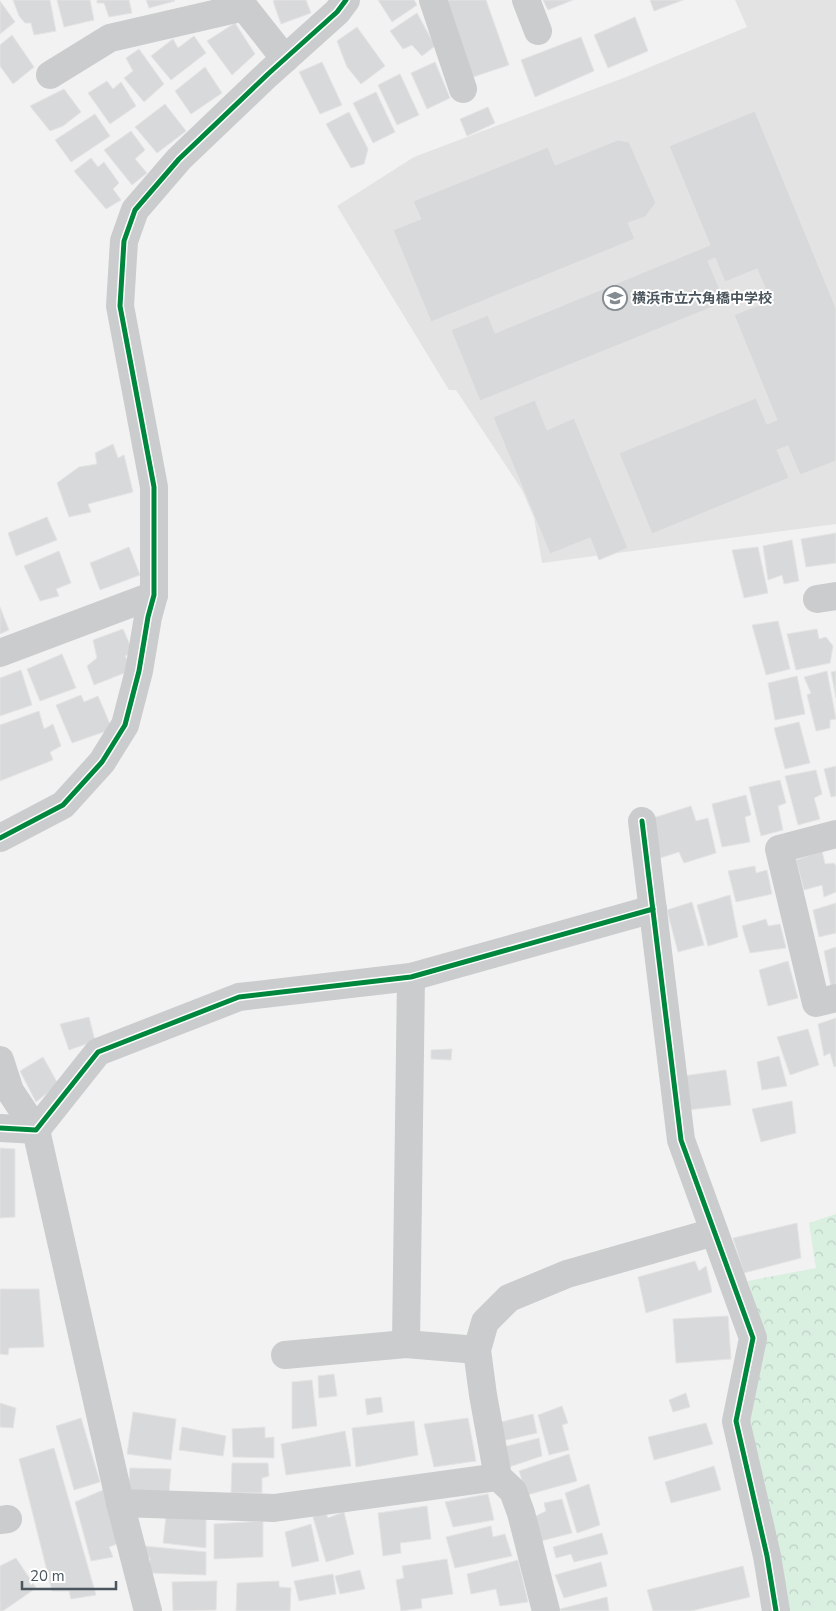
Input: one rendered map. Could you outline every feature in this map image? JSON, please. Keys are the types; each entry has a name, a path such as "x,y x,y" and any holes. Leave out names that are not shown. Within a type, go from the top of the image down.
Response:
{"street":[{"path":"0,838 63,805 102,762 125,725 139,671 148,617 154,595 154,487 120,306 124,241 135,210 179,159 336,12 346,0"},
{"path":"433,0 462,89"},
{"path":"526,0 538,31"},
{"path":"50,75 110,38 244,7 285,59"},
{"path":"0,654 154,595"},
{"path":"642,820 680,1140 753,1338 736,1421 767,1556 776,1611"},
{"path":"836,834 779,849 816,1002 836,998"},
{"path":"36,1130 98,1052 239,997 411,977 653,909"},
{"path":"406,1344 411,977"},
{"path":"0,1060 10,1090 36,1130 120,1503 148,1611"},
{"path":"0,1128 36,1130"},
{"path":"546,1611 521,1513 513,1491 498,1477 477,1350 485,1322 509,1298 567,1274 714,1232"},
{"path":"285,1355 406,1344 477,1350"},
{"path":"120,1503 274,1508 498,1477"}],"shaded area":[{"name":"横浜市立六角橋中学校","path":"735,0 836,0 836,524 542,563 534,518 522,490 456,390 449,390 337,206 414,157 626,77 747,27"}],"green space":[{"path":"836,1214 836,1611 783,1611 743,1419 762,1336 748,1281 816,1268 809,1223"}],"building":[{"path":"13,0 50,0 56,31 34,35 31,23 25,23 19,16"},
{"path":"57,0 90,0 94,20 64,27"},
{"path":"97,0 129,0 132,13 109,17 104,3 97,3"},
{"path":"146,0 174,0 175,1 149,8"},
{"path":"306,0 311,13 281,24 273,1"},
{"path":"378,0 414,0 417,5 392,22"},
{"path":"444,0 486,0 509,65 473,77"},
{"path":"543,0 573,0 548,10"},
{"path":"650,0 683,0 654,11"},
{"path":"0,1 15,22 0,34"},
{"path":"417,13 435,46 422,56 412,45 403,49 390,31"},
{"path":"635,17 648,51 608,68 594,35"},
{"path":"235,23 255,54 232,75 207,41"},
{"path":"357,27 385,66 361,84 347,67 337,41"},
{"path":"12,35 34,67 13,84 0,66 0,45"},
{"path":"194,36 206,53 171,80 151,56 173,39 178,48"},
{"path":"581,37 594,71 535,97 521,60"},
{"path":"139,49 164,84 144,102 124,78 133,71 126,58"},
{"path":"322,62 342,105 320,114 299,72"},
{"path":"435,62 450,98 427,109 411,73"},
{"path":"205,67 222,93 191,114 175,91"},
{"path":"400,74 419,115 397,125 378,85"},
{"path":"107,81 113,89 121,82 136,106 110,124 88,93"},
{"path":"64,89 81,112 63,126 50,131 30,106"},
{"path":"376,92 395,132 373,143 353,103"},
{"path":"165,104 186,131 157,153 135,127"},
{"path":"488,107 495,123 467,136 460,119"},
{"path":"755,111 836,308 836,461 800,475 788,446 777,450 789,478 652,534 619,453 756,398 767,424 777,420 734,315 770,300 757,269 725,282 715,258 708,261 725,302 480,401 451,330 488,315 495,333 710,245 669,146"},
{"path":"349,112 368,149 364,164 351,168 326,124"},
{"path":"95,114 110,136 71,162 55,140"},
{"path":"131,131 145,150 135,159 147,173 132,185 104,150"},
{"path":"618,140 629,142 656,203 645,217 628,223 635,239 431,322 393,230 421,219 413,201 548,147 555,165"},
{"path":"91,158 98,167 104,162 119,183 113,189 121,200 106,209 74,171"},
{"path":"535,400 547,430 574,418 628,548 599,560 590,538 550,554 493,417"},
{"path":"113,444 118,458 124,455 133,492 88,504 91,512 69,517 57,483 79,467 97,464 95,453"},
{"path":"47,517 57,540 16,556 8,533"},
{"path":"836,533 836,563 806,567 801,539"},
{"path":"792,540 799,581 784,584 782,575 768,580 763,546"},
{"path":"129,547 140,575 100,590 90,563"},
{"path":"758,547 768,593 744,598 732,550"},
{"path":"59,551 71,583 56,589 59,596 40,601 24,566"},
{"path":"0,607 9,630 0,634"},
{"path":"778,621 790,669 766,675 752,625"},
{"path":"123,629 133,652 125,656 132,670 94,685 87,666 97,658 93,640"},
{"path":"817,629 819,639 826,637 833,646 830,663 796,670 787,634"},
{"path":"62,654 76,688 40,701 27,669"},
{"path":"21,670 32,705 0,716 0,678"},
{"path":"827,671 836,719 830,720 830,728 816,731 807,695 811,693 804,677"},
{"path":"836,671 836,698 831,672"},
{"path":"797,676 805,714 775,720 768,683"},
{"path":"81,695 84,702 98,696 112,729 72,743 56,705"},
{"path":"39,711 44,729 53,724 61,746 50,752 53,760 0,781 0,725"},
{"path":"799,722 810,763 785,769 774,728"},
{"path":"836,766 836,796 831,797 824,769"},
{"path":"816,770 822,794 814,798 820,819 798,825 785,776"},
{"path":"780,780 786,803 778,806 783,830 761,836 749,787"},
{"path":"746,795 751,815 745,817 750,842 722,847 712,804"},
{"path":"691,806 696,821 708,818 716,853 684,863 679,852 660,858 653,818"},
{"path":"822,851 825,864 834,863 836,866 836,892 824,897 822,885 804,890 796,860"},
{"path":"755,866 756,873 767,870 772,894 736,902 728,871"},
{"path":"730,895 738,937 708,946 697,905"},
{"path":"692,902 704,945 678,952 667,910"},
{"path":"836,903 836,933 819,937 813,910"},
{"path":"766,919 768,926 780,924 786,948 750,953 742,926"},
{"path":"836,947 836,986 831,987 824,951"},
{"path":"788,961 798,998 768,1006 759,970"},
{"path":"89,1017 95,1041 69,1050 60,1024"},
{"path":"836,1018 836,1066 834,1067 830,1053 824,1056 818,1024"},
{"path":"808,1029 819,1065 790,1075 777,1037"},
{"path":"452,1049 451,1060 431,1059 431,1050"},
{"path":"779,1056 787,1086 762,1090 757,1062"},
{"path":"43,1057 58,1084 36,1102 20,1071"},
{"path":"726,1070 731,1105 688,1110 683,1076"},
{"path":"792,1101 796,1133 761,1142 752,1109"},
{"path":"0,1148 15,1149 15,1217 0,1218"},
{"path":"797,1223 801,1258 744,1273 733,1238"},
{"path":"695,1261 699,1271 706,1266 712,1292 646,1313 638,1277"},
{"path":"0,1289 39,1289 44,1347 9,1348 8,1355 0,1354"},
{"path":"728,1316 731,1359 676,1363 673,1319"},
{"path":"334,1374 337,1396 319,1398 318,1376"},
{"path":"312,1380 317,1426 292,1429 292,1382"},
{"path":"686,1393 690,1407 673,1412 669,1400"},
{"path":"381,1397 383,1412 367,1415 365,1399"},
{"path":"0,1403 16,1408 13,1428 0,1427"},
{"path":"562,1406 568,1423 562,1425 569,1450 549,1455 538,1415"},
{"path":"133,1412 176,1419 171,1460 127,1454"},
{"path":"533,1414 537,1433 502,1441 497,1423"},
{"path":"81,1418 100,1482 74,1490 56,1426"},
{"path":"468,1418 476,1461 434,1467 424,1424"},
{"path":"414,1421 418,1455 356,1467 352,1428"},
{"path":"706,1423 713,1444 654,1460 648,1437"},
{"path":"182,1427 226,1436 223,1456 179,1450"},
{"path":"265,1427 265,1438 274,1437 274,1458 233,1457 232,1429"},
{"path":"345,1431 351,1466 286,1475 281,1444"},
{"path":"539,1438 542,1456 509,1467 503,1447"},
{"path":"54,1448 96,1595 71,1599 69,1591 52,1591 19,1459"},
{"path":"569,1454 577,1481 527,1495 519,1471"},
{"path":"232,1463 268,1463 269,1476 262,1478 262,1493 231,1493"},
{"path":"714,1466 721,1490 671,1503 665,1482"},
{"path":"130,1468 171,1469 169,1493 128,1492"},
{"path":"589,1484 600,1525 577,1533 565,1493"},
{"path":"103,1490 119,1543 109,1547 113,1557 91,1561 75,1502"},
{"path":"488,1494 494,1520 453,1527 445,1502"},
{"path":"562,1499 572,1533 541,1541 534,1517 546,1511 544,1503"},
{"path":"427,1506 431,1539 400,1543 401,1553 383,1556 378,1513"},
{"path":"325,1512 328,1518 344,1512 354,1554 326,1562 313,1517"},
{"path":"166,1516 206,1518 206,1548 163,1543"},
{"path":"263,1521 263,1557 214,1559 214,1524"},
{"path":"311,1524 319,1561 292,1567 285,1532"},
{"path":"491,1526 493,1537 505,1534 512,1556 455,1568 446,1537"},
{"path":"602,1533 608,1554 574,1562 571,1554 556,1558 553,1547"},
{"path":"144,1546 206,1552 206,1575 149,1573 150,1558 144,1557"},
{"path":"16,1558 36,1588 3,1611 0,1611 0,1566"},
{"path":"447,1559 453,1594 421,1599 422,1608 401,1611 396,1580 404,1578 402,1566"},
{"path":"518,1560 528,1602 500,1606 496,1589 471,1594 467,1574"},
{"path":"601,1562 607,1586 564,1598 555,1575"},
{"path":"743,1566 750,1597 691,1611 653,1611 647,1590"},
{"path":"360,1570 365,1589 340,1594 335,1576"},
{"path":"333,1574 336,1594 299,1601 294,1581"},
{"path":"217,1581 216,1610 173,1611 172,1582"},
{"path":"279,1581 279,1587 291,1588 290,1611 236,1611 237,1583"},
{"path":"607,1597 609,1611 561,1611 560,1609"}],"cycle path":[{"path":"0,838 63,805 102,762 125,725 139,671 148,617 154,595 154,487 120,306 124,241 135,210 179,159 268,74 337,12 346,0"},
{"path":"642,821 681,1140 753,1338 736,1421 767,1556 776,1611"},
{"path":"0,1128 36,1130 98,1052 239,997 411,977 653,909"}],"place":[{"name":"横浜市立六角橋中学校","path":"615,298"}]}
